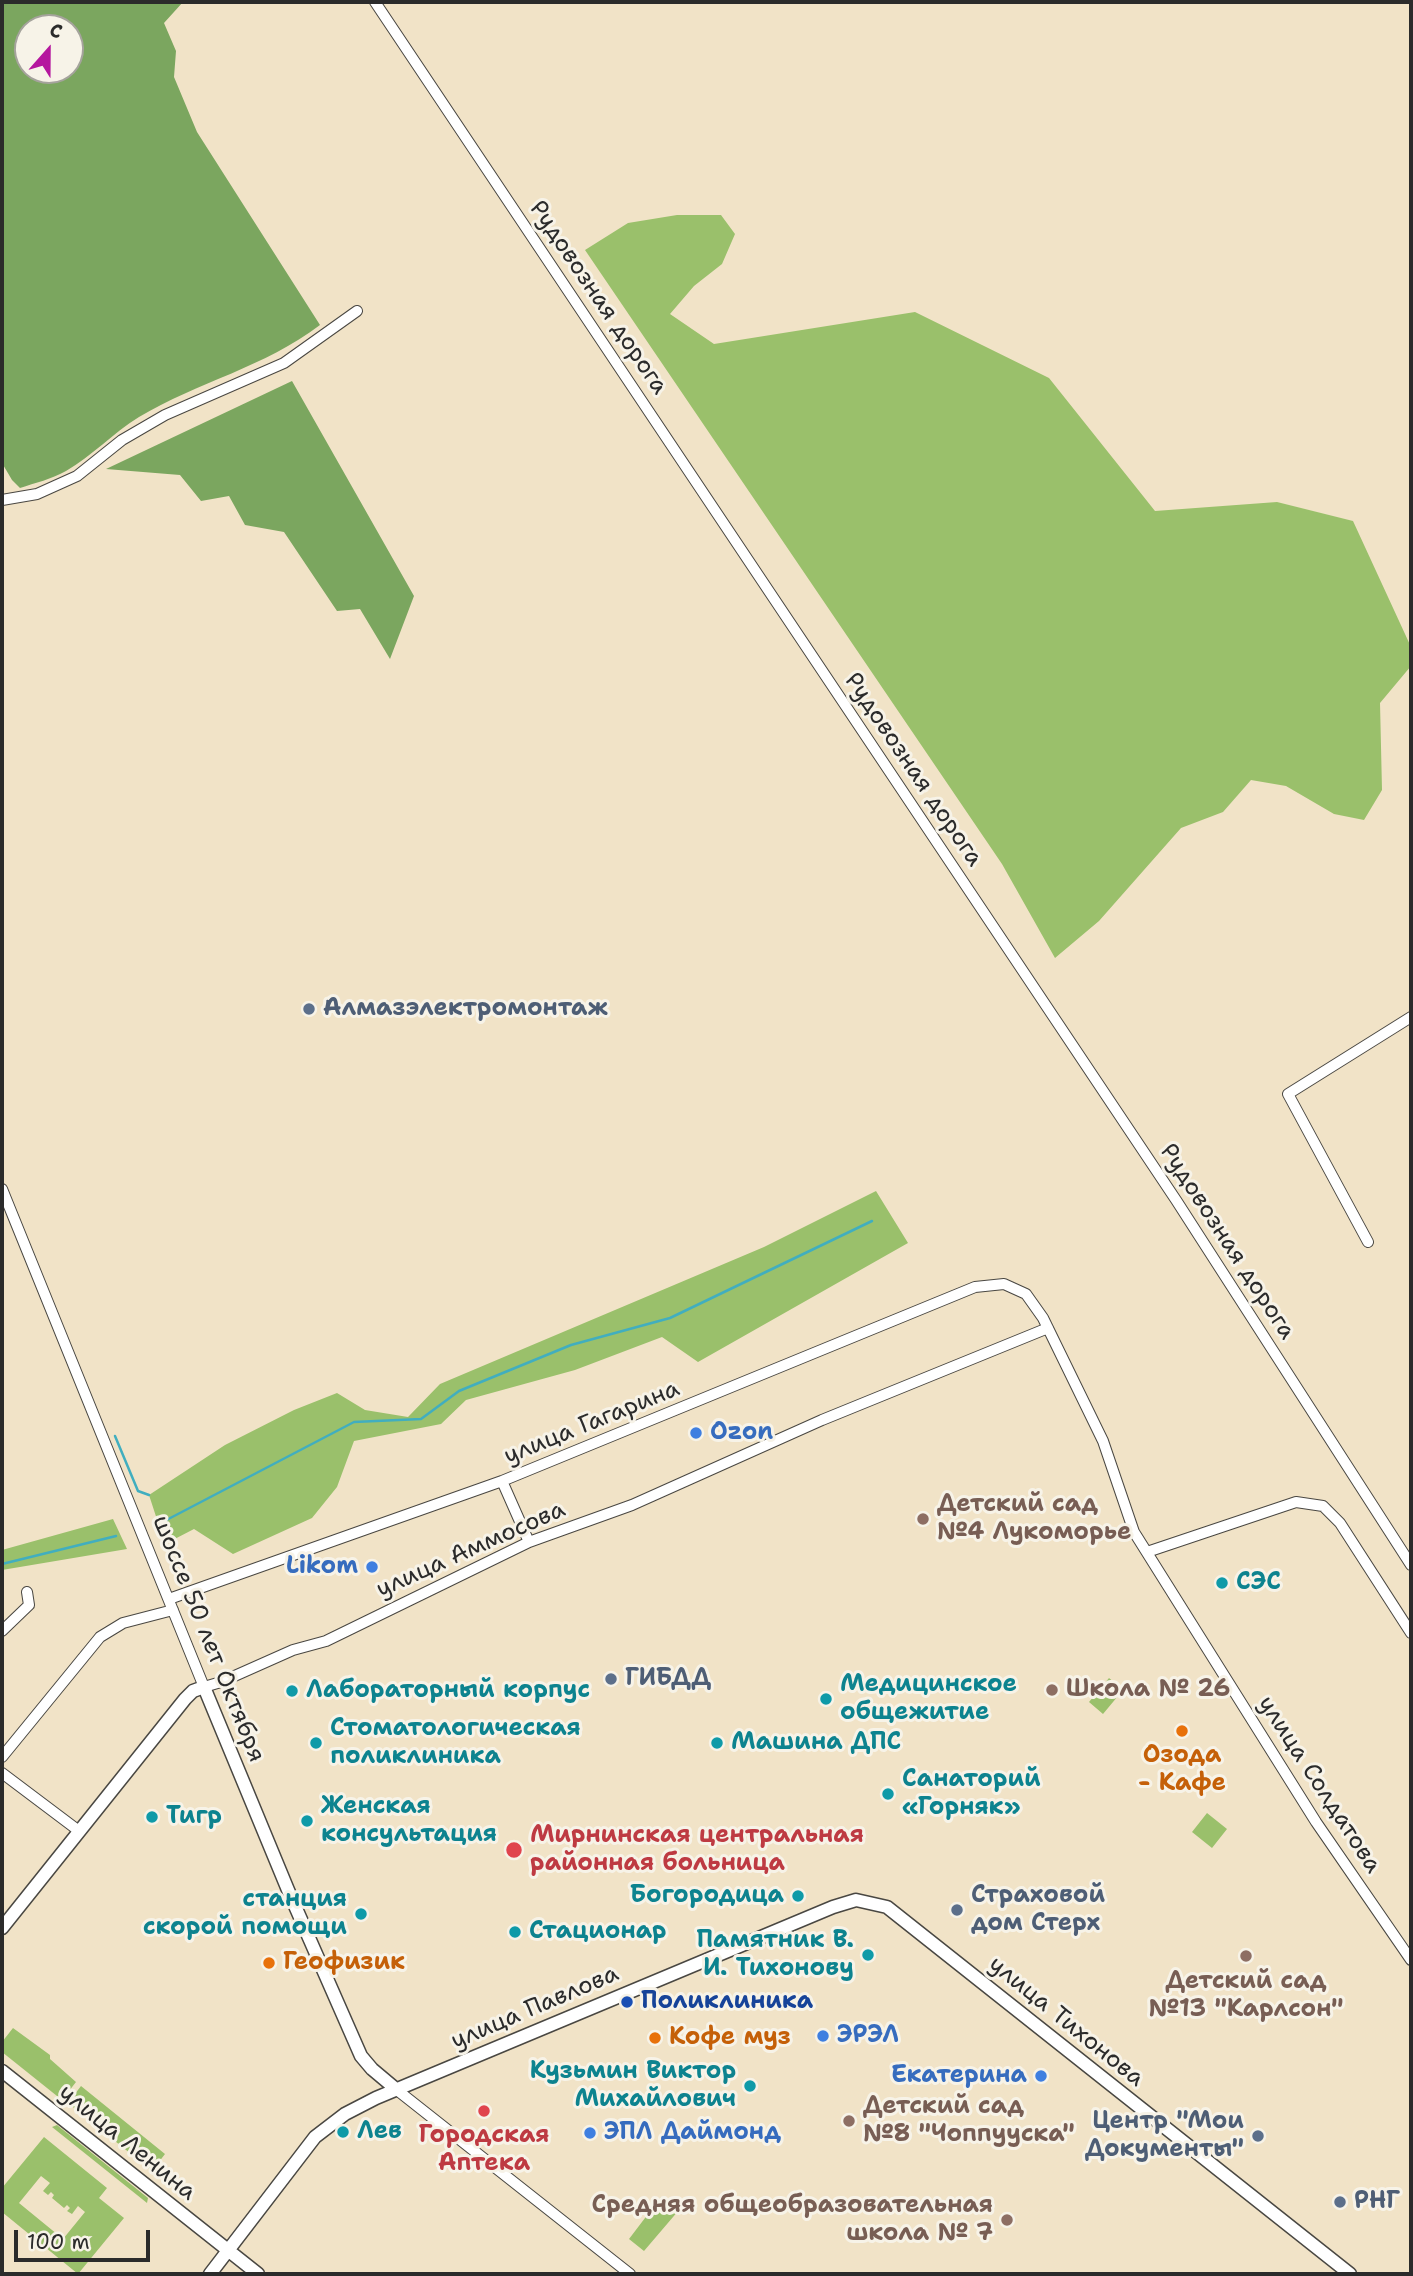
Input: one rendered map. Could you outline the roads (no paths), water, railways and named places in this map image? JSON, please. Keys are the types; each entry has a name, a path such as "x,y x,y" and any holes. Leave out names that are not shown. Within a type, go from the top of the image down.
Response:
{"main road":[{"name":"улица Аммосова","path":"2,1928 185,1699 193,1690 204,1687"},
{"name":"шоссе 50 лет Октября","path":"204,1687 288,1890 361,2056 397,2090"},
{"name":"улица Павлова","path":"210,2274 315,2137 345,2114 834,1907 856,1900 887,1907"},
{"name":"улица Тихонова","path":"887,1907 1350,2274"},
{"name":"улица Ленина","path":"2,2071 258,2274"}],"street":[{"name":"Рудовозная дорога","path":"375,2 1168,1189 1411,1564"},
{"path":"2,500 37,494 77,476 122,440 165,415 284,363 357,311"},
{"path":"1368,1242 1287,1094 1411,1017"},
{"name":"шоссе 50 лет Октября","path":"2,1189 204,1687"},
{"name":"улица Гагарина","path":"169,1599 502,1481 975,1287 1004,1284 1026,1294"},
{"name":"улица Солдатова","path":"1026,1294 1048,1328 1103,1441 1133,1532 1316,1822 1411,1960"},
{"name":"улица Аммосова","path":"204,1687 293,1650 326,1641 529,1542 632,1505 838,1413 1048,1328"},
{"path":"502,1481 529,1542"},
{"path":"1147,1552 1296,1502 1323,1506 1340,1522 1411,1633"},
{"path":"2,1631 29,1605 27,1592"},
{"path":"2,1757 100,1637 123,1623 173,1610"},
{"path":"2,1773 79,1831"},
{"path":"397,2090 630,2274"}],"waterway":[{"path":"155,1526 354,1422 421,1419 459,1391 571,1345 670,1318 872,1221"},
{"path":"115,1436 138,1491 149,1495"},
{"path":"2,1564 116,1536"}],"place":[{"name":"Алмазэлектромонтаж","path":"309,1009"},
{"name":"Ozon","path":"696,1433"},
{"name":"Детский сад №4 Лукоморье","path":"923,1519"},
{"name":"Likom","path":"372,1567"},
{"name":"СЭС","path":"1222,1583"},
{"name":"ГИБДД","path":"611,1679"},
{"name":"Школа № 26","path":"1052,1690"},
{"name":"Лабораторный корпус","path":"292,1691"},
{"name":"Медицинское общежитие","path":"826,1699"},
{"name":"Озода - Кафе","path":"1182,1731"},
{"name":"Стоматологическая поликлиника","path":"316,1743"},
{"name":"Машина ДПС","path":"717,1743"},
{"name":"Санаторий «Горняк»","path":"888,1794"},
{"name":"Тигр","path":"152,1817"},
{"name":"Женская консультация","path":"307,1821"},
{"name":"Мирнинская центральная районная больница","path":"514,1850"},
{"name":"Богородица","path":"798,1896"},
{"name":"Страховой дом Стерх","path":"957,1910"},
{"name":"станция скорой помощи","path":"361,1914"},
{"name":"Стационар","path":"515,1932"},
{"name":"Памятник В. И. Тихонову","path":"868,1955"},
{"name":"Детский сад №13 \"Карлсон\"","path":"1246,1956"},
{"name":"Геофизик","path":"269,1963"},
{"name":"Поликлиника","path":"627,2002"},
{"name":"ЭРЭЛ","path":"823,2036"},
{"name":"Кофе муз","path":"655,2038"},
{"name":"Екатерина","path":"1041,2076"},
{"name":"Кузьмин Виктор Михайлович","path":"750,2086"},
{"name":"Городская Аптека","path":"484,2111"},
{"name":"Детский сад №8 \"Чоппууска\"","path":"849,2121"},
{"name":"Лев","path":"343,2132"},
{"name":"ЭПЛ Даймонд","path":"590,2133"},
{"name":"Центр \"Мои Документы\"","path":"1258,2136"},
{"name":"РНГ","path":"1340,2202"},
{"name":"Cредняя общеобразовательная школа № 7","path":"1007,2220"}]}
